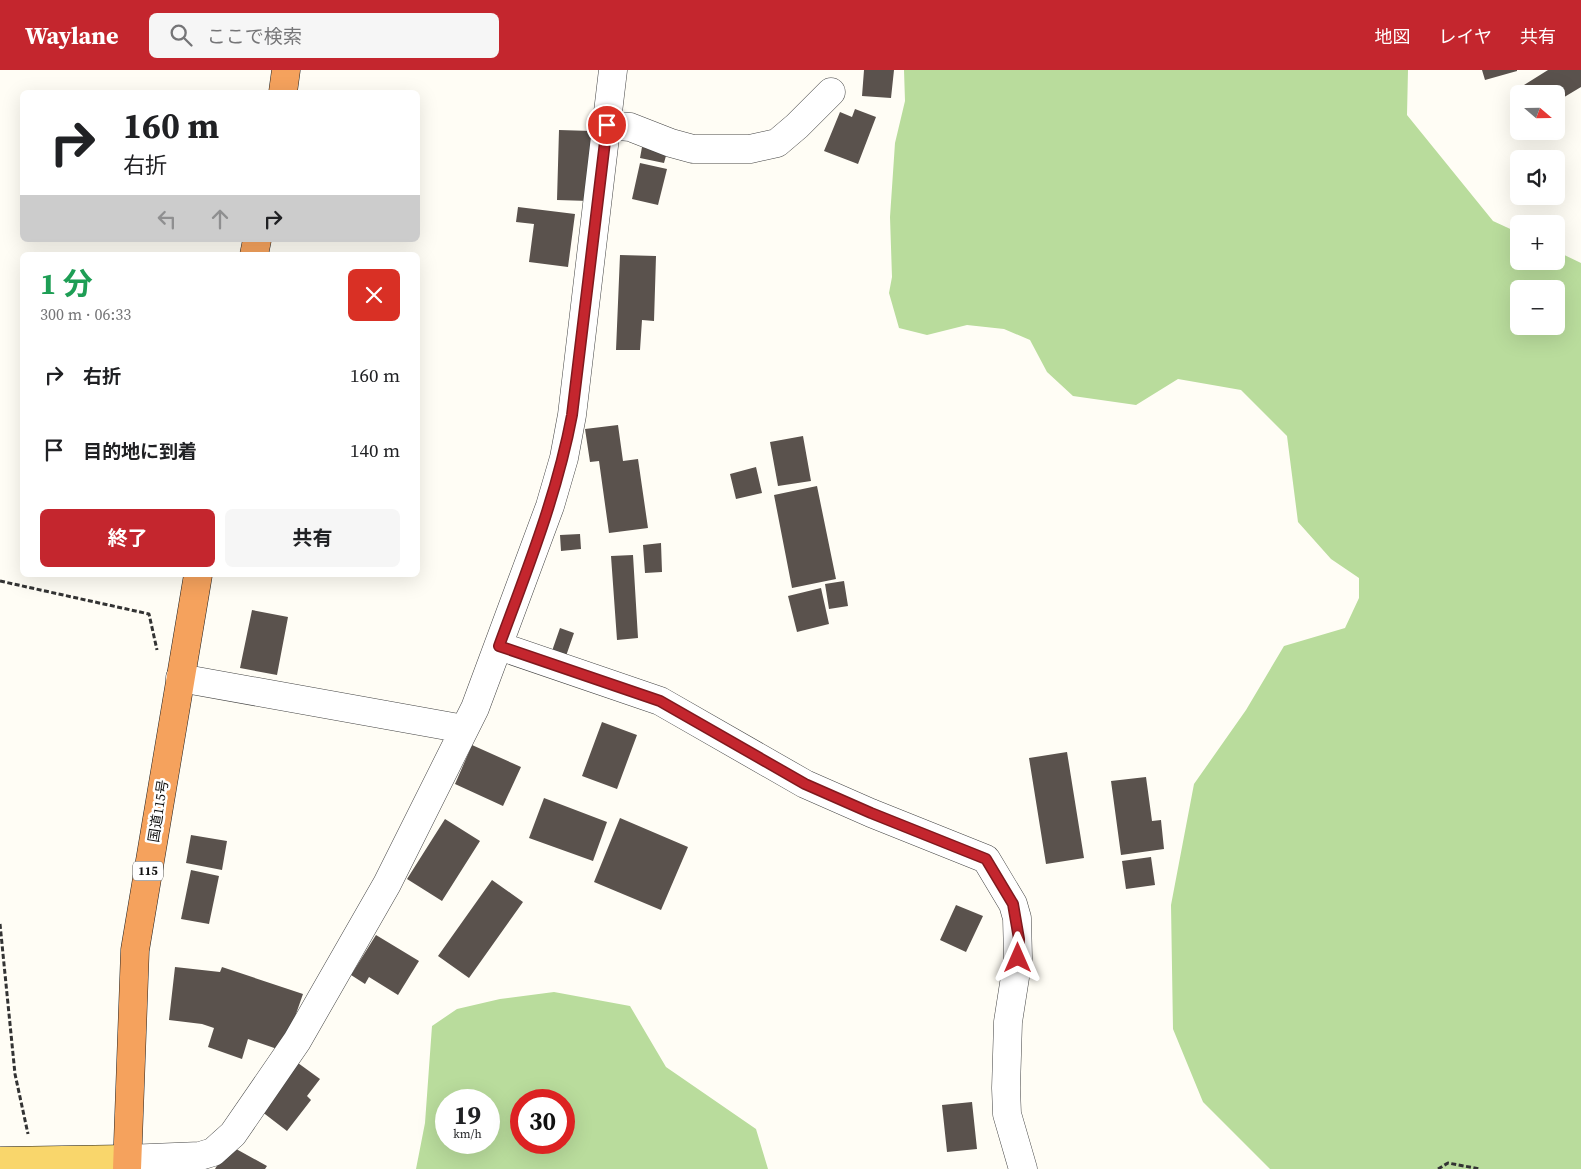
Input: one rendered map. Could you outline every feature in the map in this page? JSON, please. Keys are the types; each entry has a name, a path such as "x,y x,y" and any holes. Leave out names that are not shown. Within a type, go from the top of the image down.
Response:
{"highway":[{"path":"282,90 286,70"},
{"name":"国道115号","path":"127,1164 135,950 198,577"}],"main road":[{"path":"0,1161 127,1164"}],"street":[{"path":"127,1164 200,1156 213,1152 233,1134 297,1041 350,951 387,884 487,679 550,506 564,458 572,415 614,70"},
{"path":"607,125 630,127 671,143 693,149 750,149 777,143 831,92"},
{"path":"499,646 660,701 805,784 871,813 986,859 1013,904 1017,918 1018,958 1008,1022 1006,1088 1007,1114 1023,1169"},
{"path":"180,678 464,729"}],"path":[{"path":"0,581 149,614 157,651"},
{"path":"0,924 16,1074 31,1161"},
{"path":"1438,1169 1448,1163 1480,1169"}],"green space":[{"path":"904,70 1408,70 1407,115 1493,221 1510,229 1510,270 1565,270 1565,255 1581,263 1581,1169 1270,1169 1203,1102 1173,1029 1171,905 1194,784 1246,710 1284,646 1345,628 1359,598 1359,578 1331,559 1298,522 1287,436 1241,390 1178,379 1136,405 1073,396 1047,372 1030,340 1004,329 967,325 927,335 899,328 889,293 892,277 890,217 895,143 905,101"},
{"path":"554,992 630,1006 666,1067 756,1129 768,1169 416,1169 425,1123 432,1026 457,1009 500,999"}],"building":[{"path":"864,70 894,70 891,98 862,96"},
{"path":"1482,70 1517,70 1517,71 1485,80"},
{"path":"1548,70 1581,70 1581,87 1565,97 1565,85 1524,85"},
{"path":"855,109 876,117 858,164 824,151 840,112 852,117"},
{"path":"559,130 592,131 589,201 557,200"},
{"path":"642,147 667,152 664,163 640,158"},
{"path":"640,163 667,169 658,205 632,199"},
{"path":"518,207 575,214 568,267 529,262 534,224 516,222"},
{"path":"620,255 656,256 654,321 642,320 640,350 616,350"},
{"path":"618,425 623,461 638,459 648,528 609,533 599,461 590,462 585,429"},
{"path":"803,436 811,481 778,486 770,442"},
{"path":"756,467 762,493 736,499 730,474"},
{"path":"817,486 836,579 792,588 774,495"},
{"path":"580,534 581,549 561,551 560,535"},
{"path":"661,543 662,572 645,573 643,545"},
{"path":"633,555 638,638 617,640 611,556"},
{"path":"844,581 848,606 829,609 825,584"},
{"path":"821,588 829,624 797,632 788,596"},
{"path":"252,610 288,617 277,675 240,668"},
{"path":"560,628 574,633 566,656 552,651"},
{"path":"602,722 637,735 617,789 582,776"},
{"path":"472,745 521,767 503,806 455,784"},
{"path":"1067,752 1084,858 1046,864 1029,758"},
{"path":"1146,777 1152,821 1161,820 1164,849 1121,855 1111,781"},
{"path":"544,798 607,822 593,861 529,838"},
{"path":"620,818 688,847 661,910 594,882"},
{"path":"445,819 480,841 442,901 407,879"},
{"path":"191,835 227,841 222,870 186,863"},
{"path":"1151,857 1155,885 1126,889 1122,861"},
{"path":"191,870 219,876 209,924 181,919"},
{"path":"492,880 523,902 469,978 438,956"},
{"path":"956,905 983,916 966,952 940,940"},
{"path":"376,935 419,961 398,995 369,977 365,984 351,975"},
{"path":"175,967 220,972 222,967 303,994 283,1051 248,1039 242,1059 208,1047 214,1028 202,1024 169,1020"},
{"path":"298,1063 320,1079 307,1096 311,1100 287,1131 261,1111"},
{"path":"972,1102 977,1149 947,1152 942,1105"},
{"path":"229,1145 267,1166 265,1169 215,1169"}],"route":[{"path":"607,125 572,415 564,458 550,506 499,646 660,701 698,721 770,766 805,784 871,813 973,852 986,859 1013,904 1017,918 1019,939 1018,958"}]}
